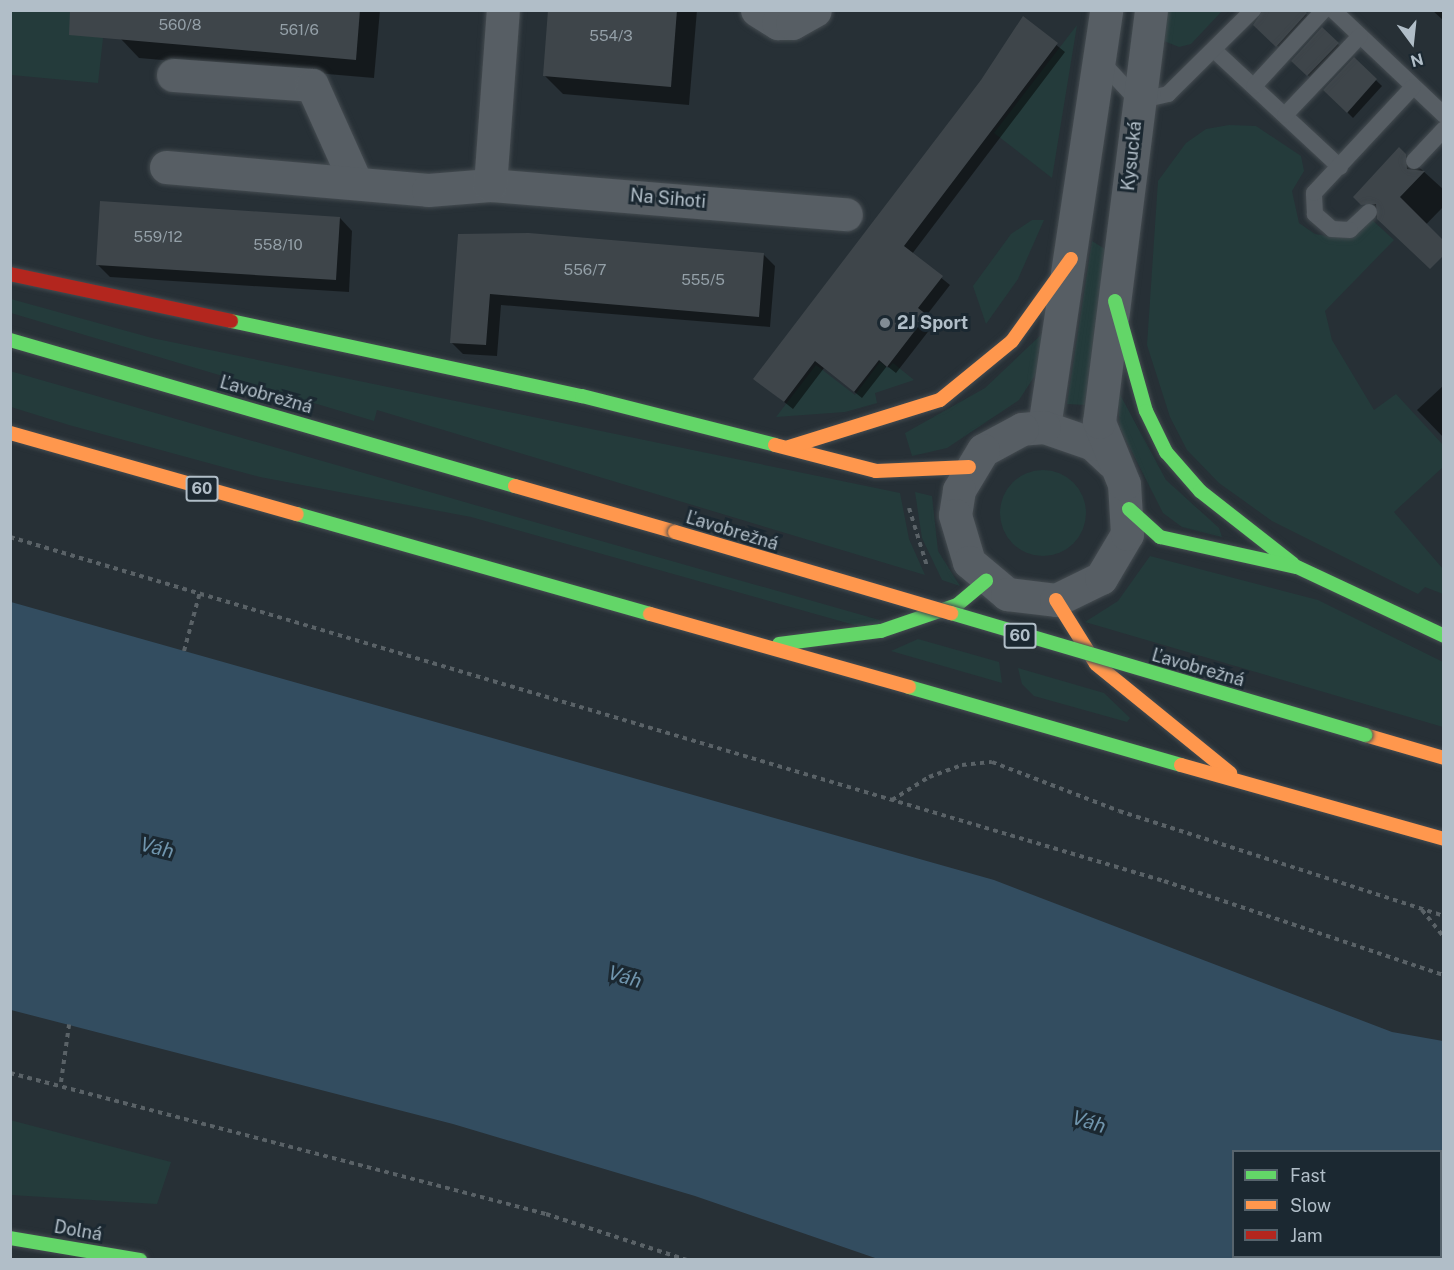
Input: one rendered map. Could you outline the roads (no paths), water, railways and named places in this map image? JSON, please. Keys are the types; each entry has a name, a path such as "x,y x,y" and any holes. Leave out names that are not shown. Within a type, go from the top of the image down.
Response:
{"main road":[{"path":"788,448 940,400 1011,341 1071,259"},
{"path":"10,274 582,396 876,471 969,467"},
{"path":"1115,301 1146,411 1167,452 1200,491 1297,567 1443,636"},
{"name":"Ľavobrežná","path":"10,340 675,532 1443,758"},
{"name":"60","path":"10,433 1443,839"},
{"path":"1129,509 1160,537 1297,567"},
{"path":"766,646 881,632 957,605 986,581"},
{"path":"1056,600 1096,664 1147,710 1246,784"},
{"name":"Dolná","path":"10,1238 140,1260"}],"street":[{"path":"490,184 503,10"},
{"path":"757,10 778,23 792,23 815,10"},
{"path":"1044,427 1071,259 1106,10"},
{"name":"Kysucká","path":"1112,462 1099,422 1151,10"},
{"path":"173,75 312,85 356,183"},
{"name":"Na Sihoti","path":"166,167 429,190 490,184 846,214"},
{"path":"1044,427 1093,444 1112,462 1129,509 1117,558 1101,578 1056,600 1023,598 986,581 969,562 956,523 959,490 969,467 1001,438 1044,427"}],"lane":[{"path":"1098,58 1138,101 1168,94 1253,10"},
{"path":"1254,86 1323,10"},
{"path":"1333,10 1443,115"},
{"path":"1285,115 1360,36"},
{"path":"1214,50 1340,167"},
{"path":"1369,212 1350,230 1332,229 1315,214 1314,193 1413,87"},
{"path":"1414,161 1443,129"}],"water":[{"name":"Váh","path":"11,602 994,880 1392,1032 1443,1041 1443,1259 878,1259 695,1196 453,1124 11,1010"}],"place":[{"name":"2J Sport","path":"885,323"}]}
